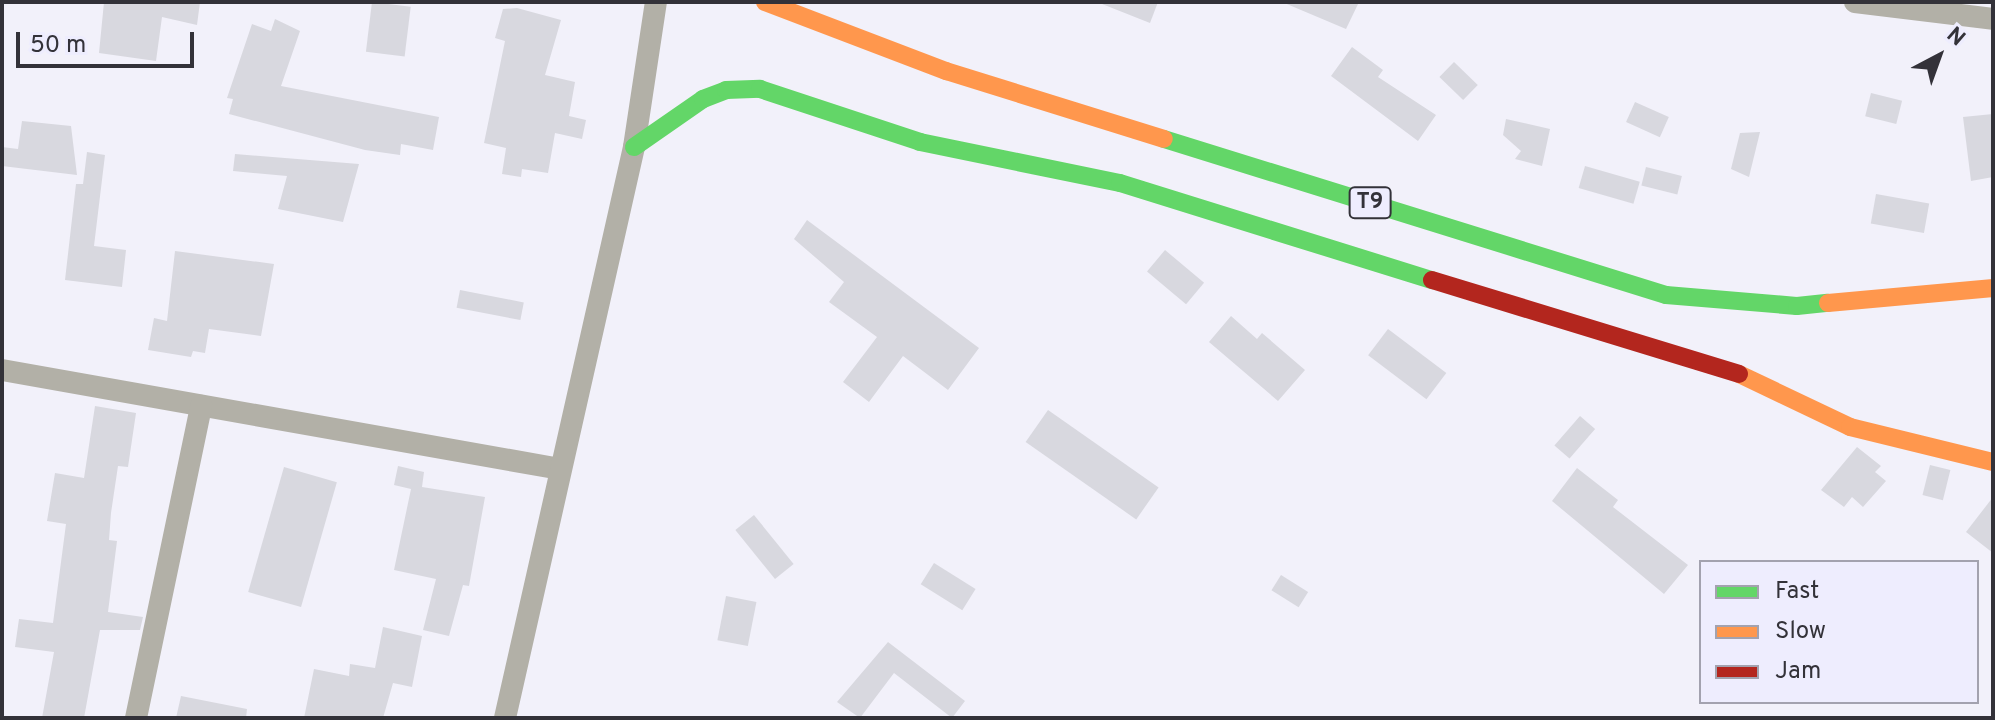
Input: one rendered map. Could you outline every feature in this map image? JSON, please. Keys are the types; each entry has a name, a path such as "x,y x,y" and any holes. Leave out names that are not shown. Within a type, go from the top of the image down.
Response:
{"main road":[{"name":"T9","path":"765,2 946,71 1666,295 1797,306 1993,288"},
{"path":"634,147 703,99 726,90 760,89 920,142 973,149 1120,183 1738,374 1850,427 1993,462"}],"street":[{"path":"505,718 634,147 656,2"},
{"path":"1855,2 1993,19"},
{"path":"2,370 560,469"},
{"path":"136,718 201,406"}],"building":[{"path":"104,2 200,2 197,25 162,17 156,61 99,53"},
{"path":"372,2 411,7 405,56 366,52"},
{"path":"1097,2 1158,2 1150,23"},
{"path":"1282,2 1359,2 1346,29"},
{"path":"517,8 561,20 545,75 575,82 569,116 586,120 582,139 555,133 548,173 522,169 521,177 502,174 506,148 484,143 505,41 495,38 503,9"},
{"path":"275,19 300,31 281,86 439,117 433,150 401,144 400,155 365,150 229,114 233,99 227,98 252,24 271,31"},
{"path":"1352,47 1383,70 1378,77 1436,115 1418,141 1331,76"},
{"path":"1454,62 1478,85 1463,100 1439,77"},
{"path":"1871,93 1902,101 1896,124 1865,116"},
{"path":"1635,102 1669,117 1660,137 1626,122"},
{"path":"1993,114 1993,177 1971,181 1963,117"},
{"path":"1506,119 1550,129 1542,166 1515,159 1521,151 1503,135"},
{"path":"22,121 71,126 77,175 2,166 2,147 18,149"},
{"path":"1760,132 1749,177 1731,169 1740,133"},
{"path":"87,152 105,155 94,246 126,250 122,287 65,280 76,184 83,184"},
{"path":"235,154 359,164 343,222 278,209 287,176 233,171"},
{"path":"1585,166 1640,182 1633,204 1579,188"},
{"path":"1646,167 1682,176 1677,194 1641,185"},
{"path":"1876,194 1929,203 1924,233 1871,224"},
{"path":"807,220 979,348 948,390 903,356 869,402 843,382 877,337 829,302 844,282 794,239"},
{"path":"1165,250 1204,283 1186,304 1147,271"},
{"path":"175,251 274,264 261,336 209,329 205,353 193,351 191,357 148,350 154,318 167,321"},
{"path":"460,290 524,302 520,320 457,308"},
{"path":"1231,316 1257,339 1262,333 1305,370 1278,401 1209,342"},
{"path":"1388,329 1446,373 1426,399 1368,355"},
{"path":"95,406 136,413 128,467 118,466 111,513 109,540 117,541 108,612 143,617 140,630 100,630 84,718 42,718 54,652 15,647 19,619 53,623 66,524 47,521 55,473 84,478"},
{"path":"1048,410 1159,487 1136,519 1026,442"},
{"path":"1580,416 1595,429 1570,459 1554,445"},
{"path":"1857,447 1881,466 1875,472 1886,481 1863,507 1852,497 1844,507 1821,490"},
{"path":"1930,465 1950,470 1943,500 1923,495"},
{"path":"398,466 424,472 422,487 485,497 469,586 463,585 449,636 423,630 436,579 394,570 411,489 394,485"},
{"path":"284,467 337,482 301,607 248,592"},
{"path":"1577,468 1618,500 1613,507 1688,565 1664,594 1552,501"},
{"path":"1993,497 1993,553 1966,532"},
{"path":"754,515 794,564 775,579 735,530"},
{"path":"934,563 976,589 962,610 921,584"},
{"path":"1281,575 1308,592 1299,607 1271,590"},
{"path":"726,596 756,602 748,646 717,640"},
{"path":"383,627 422,636 412,687 393,683 383,718 304,718 314,669 349,676 350,664 375,668"},
{"path":"888,642 965,701 952,718 894,673 860,718 837,702"},
{"path":"181,696 247,709 246,718 176,718"}],"traffic: fast":[{"path":"634,147 703,99 726,90 760,89 920,142 1120,183 1432,280"},
{"path":"1164,139 1666,295 1797,306 1828,303"}],"traffic: slow":[{"path":"765,2 946,71 1164,139"},
{"path":"1828,303 1993,288"},
{"path":"1739,374 1850,427 1993,462"}],"traffic: jam":[{"path":"1432,280 1739,374"}]}
